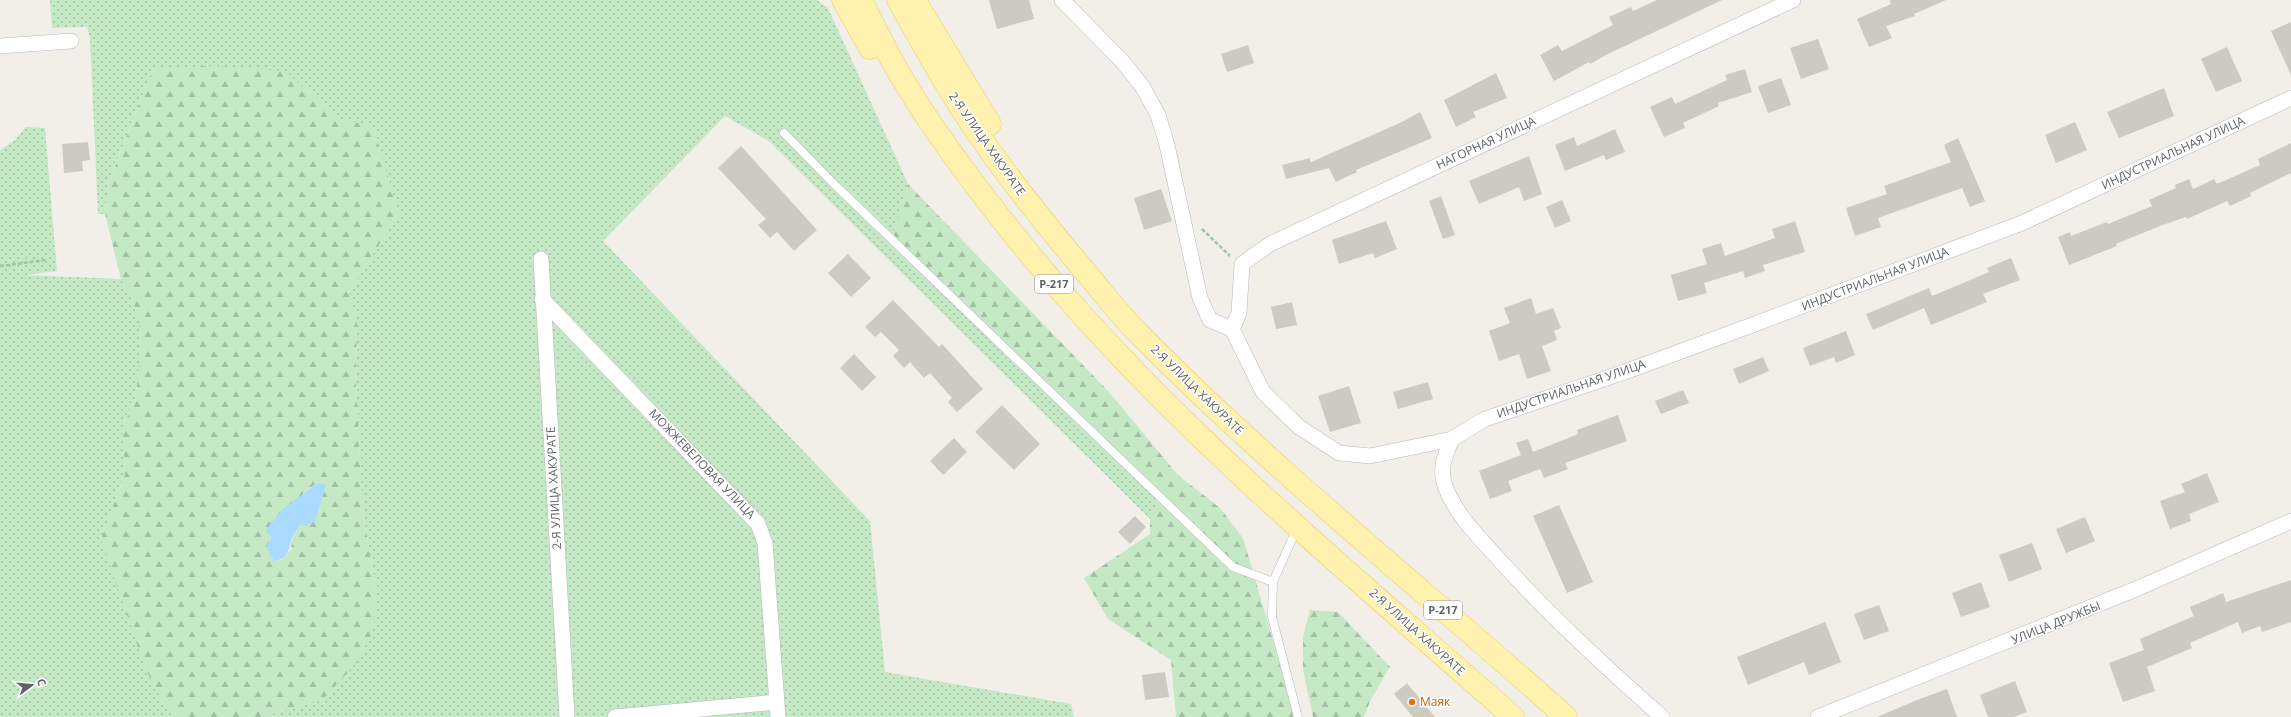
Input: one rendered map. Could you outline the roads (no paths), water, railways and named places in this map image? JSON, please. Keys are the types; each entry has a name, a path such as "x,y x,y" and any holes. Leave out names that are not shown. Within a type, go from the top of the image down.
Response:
{"main road":[{"path":"843,0 888,78 955,159"},
{"name":"2-Я УЛИЦА ХАКУРАТЕ","path":"861,0 895,66 955,159 1025,250 1090,327 1169,407 1298,527 1513,717"},
{"name":"2-Я УЛИЦА ХАКУРАТЕ","path":"912,1 940,76 987,147 1046,225 1136,331 1178,372 1373,551 1487,646 1565,715"}],"street":[{"path":"1062,0 1122,61 1142,86 1158,116 1167,145 1200,298 1210,320 1232,329 1263,392 1299,427 1339,453 1370,456 1452,439"},
{"name":"НАГОРНАЯ УЛИЦА","path":"1232,329 1239,313 1242,264 1270,244 1793,0"},
{"path":"0,46 71,42"},
{"name":"ИНДУСТРИАЛЬНАЯ УЛИЦА","path":"1452,439 1485,419 1733,332 2022,223 2291,98"},
{"name":"2-Я УЛИЦА ХАКУРАТЕ","path":"541,259 542,299 567,717"},
{"name":"МОЖЖЕВЕЛОВАЯ УЛИЦА","path":"542,299 742,504 758,524 765,543 778,717"},
{"path":"1452,439 1442,460 1444,484 1456,509 1512,574 1586,647 1662,717"},
{"name":"УЛИЦА ДРУЖБЫ","path":"1818,717 2136,590 2291,521"},
{"path":"615,717 777,702"}],"lane":[{"path":"784,133 1233,567 1273,582"},
{"path":"1298,527 1273,582 1272,617 1298,717"}],"water":[{"path":"319,482 326,485 315,521 306,526 301,524 292,538 286,556 279,560 273,561 267,547 272,537 265,531 282,510"}],"place":[{"name":"Маяк","path":"1412,702"}]}
